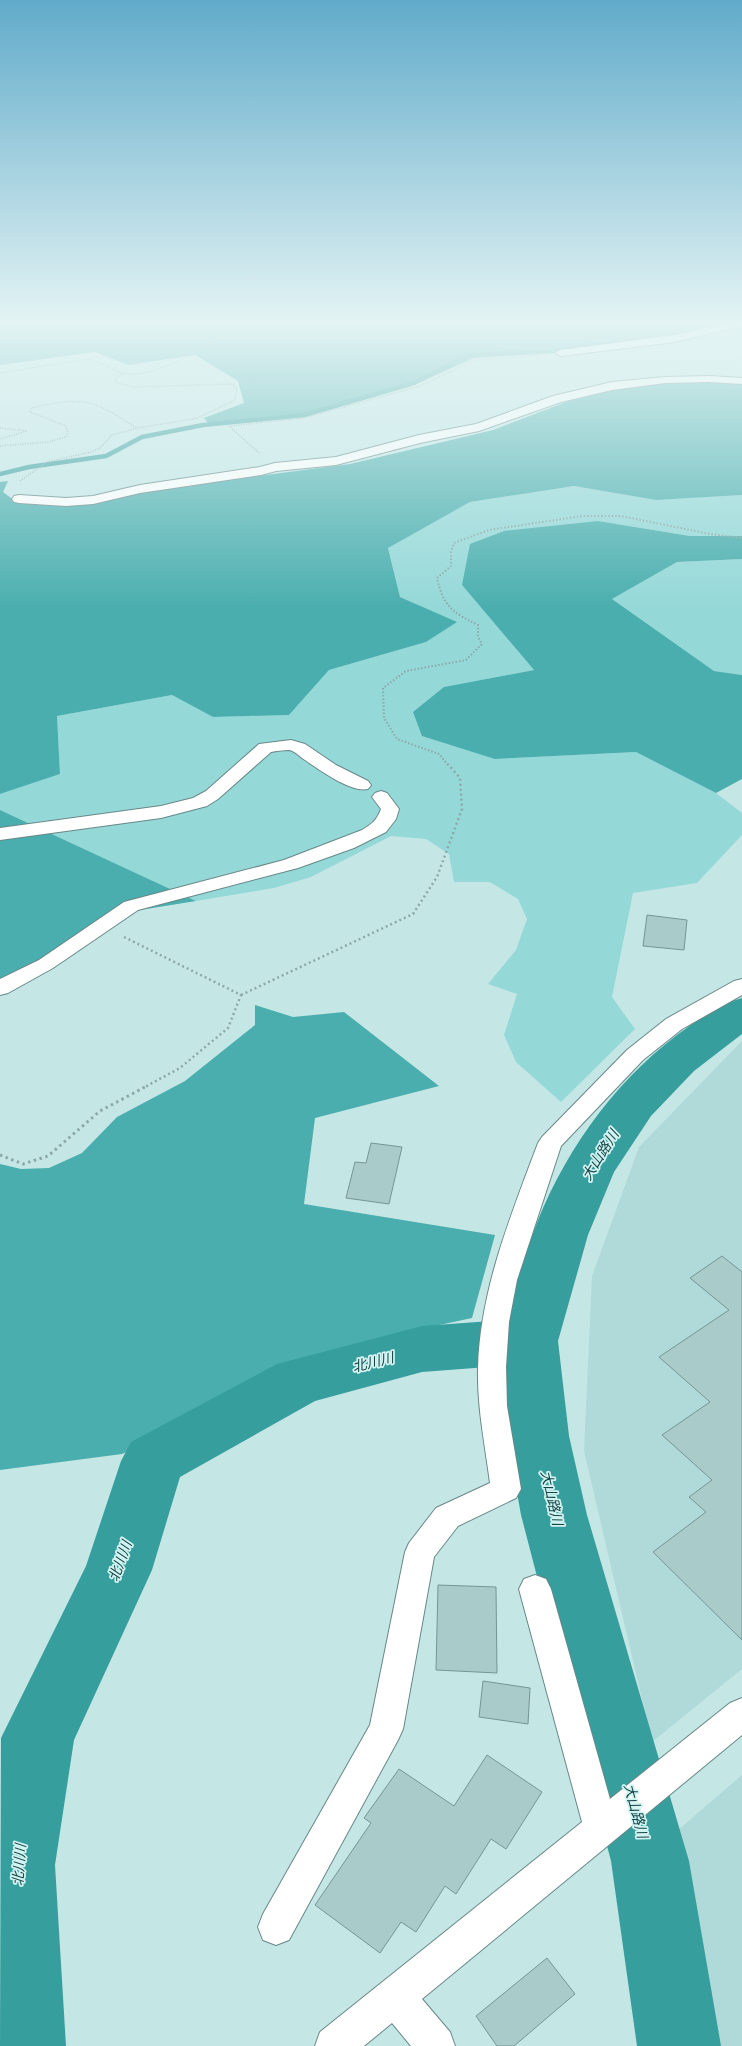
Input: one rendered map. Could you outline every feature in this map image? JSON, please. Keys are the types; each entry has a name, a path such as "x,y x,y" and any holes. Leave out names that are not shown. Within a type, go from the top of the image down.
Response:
{"street":[{"path":"19,499 66,502 93,500 140,489 262,471 276,467 336,461 369,454 419,439 479,427 508,416"},
{"path":"0,834 162,812 200,802 212,795 265,748 277,746 291,745 299,748 330,769 362,785"},
{"path":"0,988 46,964 131,906 291,864 369,834 387,818 390,809 381,797"},
{"path":"276,1927 386,1729 420,1552 447,1517 506,1489 493,1406 492,1367 496,1322 504,1280 550,1143 635,1055 674,1024 742,986"},
{"path":"535,1589 601,1829"},
{"path":"334,2046 742,1714"},
{"path":"395,1996 436,2046"}],"path":[{"path":"0,446 48,442 66,437 68,433 66,426 49,418 41,416"},
{"path":"116,416 138,428"},
{"path":"40,469 47,462 92,452 100,448 112,435 138,428 201,416"},
{"path":"276,467 229,426 310,416"},
{"path":"0,428 27,431 25,433 0,439"},
{"path":"0,1155 23,1164 48,1156 100,1111 180,1068 228,1028 242,995 413,914 437,877 462,809 460,778 439,754 398,739 384,718 384,688 406,671 466,660 482,644 478,637 478,625 453,613 440,592 438,578 451,566 451,552 454,542 489,530 582,516 621,516 710,534 742,538"},
{"path":"90,934 121,936 242,995"}],"shaded area":[{"path":"208,416 305,416 210,425 204,418"},
{"path":"528,416 742,416 742,495 656,500 574,486 470,502 388,548 400,597 457,622 426,642 329,670 289,715 213,717 172,695 57,716 60,774 0,794 0,482 8,481 3,492 19,504 80,504 173,487 350,464 493,430"},
{"path":"574,486 656,500 742,495 742,536 690,536 597,521 462,585 534,670 444,687 495,759 636,752 716,793 742,813 742,835 697,883 633,893 612,997 635,1029 561,1102 516,1062 504,1035 517,994 488,984 516,950 527,919 518,899 490,882 454,882 449,854 426,839 391,836 311,877 274,888 196,901 0,810 0,794 60,774 57,716 172,695 213,717 289,715 329,670 426,642 456,622 400,597 388,547 470,502"},
{"path":"598,521 690,536 742,536 742,559 677,562 612,599 714,671 742,675 742,779 716,793 636,752 495,759 422,736 413,712 444,687 534,670 462,585 470,544 504,531"},
{"path":"742,559 742,675 714,671 612,599 677,562"},
{"path":"0,810 196,901 121,913 0,986"},
{"path":"255,1005 293,1017 344,1012 439,1086 315,1118 304,1204 495,1235 472,1318 374,1339 122,1454 0,1470 0,1164 21,1169 49,1168 82,1153 117,1117 185,1081 255,1025"},
{"path":"742,1041 742,1669 652,1742 584,1451 592,1276 639,1147"},
{"path":"742,1775 742,2046 717,2046 678,1830"}],"building":[{"path":"647,915 687,920 684,950 643,946"},
{"path":"371,1143 402,1147 389,1204 346,1198 355,1162 366,1163"},
{"path":"722,1256 742,1272 742,1640 653,1552 706,1512 689,1497 712,1480 662,1435 710,1402 659,1357 729,1310 690,1278"},
{"path":"438,1585 496,1587 497,1673 436,1670"},
{"path":"483,1681 530,1688 528,1724 479,1717"},
{"path":"487,1755 542,1792 506,1849 491,1839 456,1894 445,1886 416,1932 401,1922 380,1953 315,1905 371,1823 364,1818 399,1769 454,1806"},
{"path":"547,1958 575,1994 514,2046 497,2046 476,2016"}],"waterway":[{"path":"0,474 29,467 106,456 142,437 203,425 289,416"},
{"name":"大山路川","path":"528,1341 560,1235 589,1169 633,1104 677,1060 733,1017 742,1013"},
{"name":"北川川","path":"24,2046 16,1865 38,1738 118,1570 153,1461 298,1381 422,1349 528,1341"},
{"name":"大山路川","path":"528,1341 538,1436 554,1515 650,1861 679,2046"}]}
